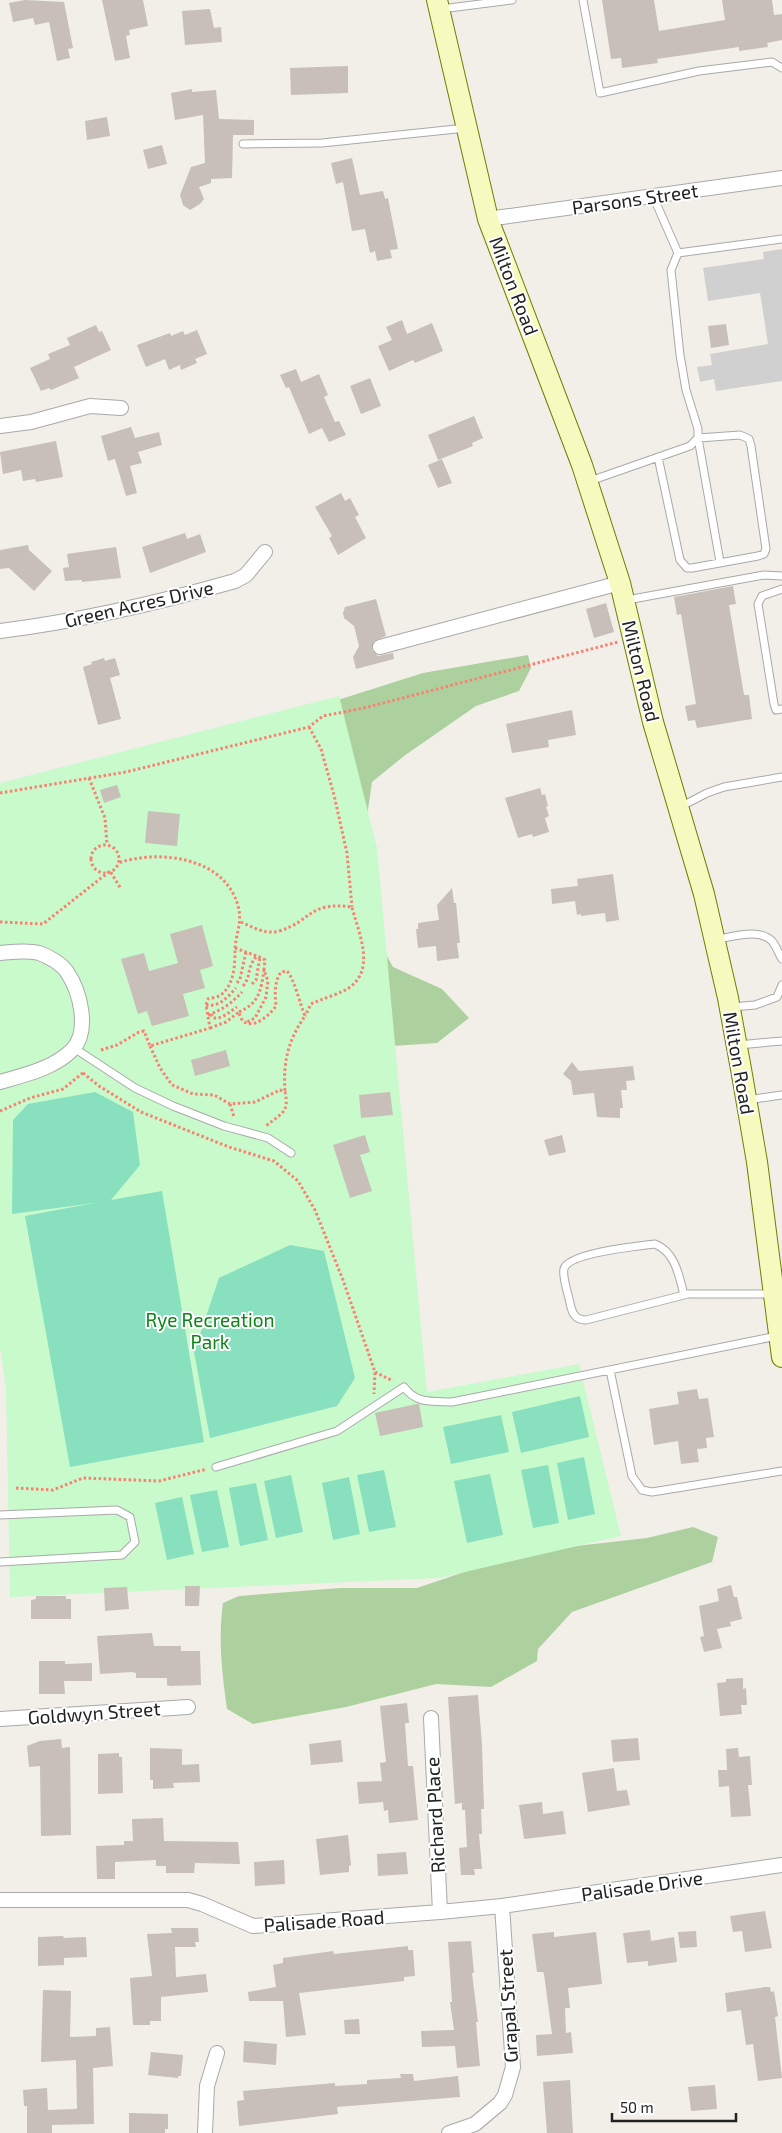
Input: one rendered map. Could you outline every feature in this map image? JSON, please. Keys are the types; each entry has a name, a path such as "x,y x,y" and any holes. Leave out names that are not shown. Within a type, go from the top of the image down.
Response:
{"street":[{"name":"Milton Road","path":"438,5 488,219 587,482 622,592 653,722 704,894 737,1045 777,1290 782,1357"},
{"name":"Parsons Street","path":"488,219 782,178"},
{"path":"0,426 31,422 90,406 122,408"},
{"name":"Green Acres Drive","path":"0,631 38,626 165,601 227,583 246,575 265,552"},
{"path":"380,647 622,592"},
{"path":"0,953 38,953 54,961 67,971 80,1008 81,1028 74,1048 59,1061 22,1076 0,1082"},
{"name":"Goldwyn Street","path":"0,1719 188,1707"},
{"name":"Richard Place","path":"431,1718 440,1912"},
{"name":"Palisade Drive","path":"502,1906 782,1865"},
{"name":"Palisade Road","path":"0,1900 188,1900 254,1926 502,1906"},
{"name":"Grapal Street","path":"449,2133 475,2124 500,2103 505,2095 513,2067 502,1906"},
{"path":"204,2133 207,2086 217,2053"}],"lane":[{"path":"438,5 512,0"},
{"path":"583,0 600,93 699,71 772,62 782,68"},
{"path":"243,144 322,144 467,128"},
{"path":"653,196 678,253 671,270 680,355 686,390 698,429 720,562"},
{"path":"678,253 782,239"},
{"path":"587,482 658,457 690,446 698,438 740,435 748,439 751,446 766,550 764,554 687,568 680,560 658,457"},
{"path":"622,592 764,575 782,576"},
{"path":"782,590 762,596 758,604 774,704 776,710 782,709"},
{"path":"678,808 707,793 724,787 782,777"},
{"path":"714,939 761,935 772,941 782,959"},
{"path":"730,1008 755,1005 779,997 782,986"},
{"path":"737,1045 782,1041"},
{"path":"74,1048 143,1092 224,1126 268,1138 291,1153"},
{"path":"746,1100 782,1095"},
{"path":"684,1295 678,1271 669,1253 655,1244 590,1255 568,1263 564,1270 571,1308 574,1316 580,1320 684,1295 777,1290"},
{"path":"216,1467 337,1430 404,1387 410,1395 421,1401 452,1402 780,1336"},
{"path":"610,1370 632,1476 642,1490 652,1492 782,1471"},
{"path":"0,1515 117,1510 130,1517 135,1542 122,1555 0,1562"}],"path":[{"path":"0,793 126,772 309,727 323,716 364,708 626,640"},
{"path":"263,1128 283,1113 287,1102 285,1092 286,1056 294,1033 311,1004 350,988 360,976 364,955 352,907 347,853 336,805 321,748 309,727"},
{"path":"88,778 105,818 107,845"},
{"path":"107,845 118,854 118,862"},
{"path":"107,845 94,850 91,862 96,870 100,872 110,871"},
{"path":"0,922 44,924 110,871 118,862 130,858 152,856 182,858 210,870 229,888 238,905 241,922 235,948 236,962 232,978 222,994 208,999 206,1005 210,1015 210,1028"},
{"path":"110,871 122,889"},
{"path":"241,922 262,931 278,932 321,907 337,905 352,907"},
{"path":"150,1046 226,1022 251,1006 256,1000 262,984 264,960 235,948"},
{"path":"237,983 240,979 246,952"},
{"path":"252,984 256,980 258,957"},
{"path":"242,986 247,981 249,965 258,957"},
{"path":"245,1023 255,1018 266,997 268,980 264,970"},
{"path":"239,1012 240,1018 245,1023 252,1025 272,1012 276,1006 277,978 282,972 287,971 292,977 305,1016"},
{"path":"206,1005 216,1005 236,988"},
{"path":"210,1015 232,1002 242,992"},
{"path":"210,1015 213,1018 224,1016 237,1007"},
{"path":"101,1050 117,1045 139,1032 144,1032 160,1068 172,1085 193,1094 214,1095 230,1104 255,1102 280,1090 285,1092"},
{"path":"0,1111 30,1098 64,1089 88,1068"},
{"path":"83,1073 99,1086 141,1112 274,1161 298,1181 315,1210 375,1372 373,1407"},
{"path":"252,1154 254,1149"},
{"path":"375,1372 404,1387"},
{"path":"16,1488 53,1490 83,1478 159,1481 216,1467"}],"shaded area":[{"path":"782,249 782,381 716,391 714,379 700,382 697,367 712,365 710,354 768,344 760,293 708,301 703,268 764,259 763,252"}],"green space":[{"path":"528,655 531,668 519,691 476,706 404,756 372,782 355,898 393,967 442,989 469,1018 437,1043 364,1048 156,750 228,725 341,699 423,673"},
{"name":"Rye Recreation Park","path":"339,696 377,848 427,1392 579,1364 621,1536 439,1578 10,1597 6,1389 0,1347 0,783"},
{"path":"95,1092 133,1112 140,1165 111,1200 162,1191 204,1442 70,1467 25,1216 94,1203 12,1214 13,1120 28,1104"},
{"path":"290,1245 324,1251 355,1378 337,1406 210,1438 194,1352 219,1278"},
{"path":"580,1396 589,1437 521,1453 512,1412"},
{"path":"501,1415 509,1452 451,1464 443,1427"},
{"path":"584,1457 595,1514 568,1520 557,1463"},
{"path":"548,1465 559,1523 533,1528 521,1470"},
{"path":"384,1470 396,1527 369,1532 357,1475"},
{"path":"490,1474 503,1535 467,1543 454,1481"},
{"path":"291,1475 303,1532 276,1538 264,1481"},
{"path":"349,1477 360,1534 333,1540 322,1483"},
{"path":"256,1483 268,1540 240,1546 229,1488"},
{"path":"217,1490 229,1547 202,1552 190,1495"},
{"path":"182,1497 194,1554 167,1560 155,1503"},
{"path":"693,1527 718,1537 712,1562 572,1612 538,1649 537,1661 491,1687 436,1684 346,1707 253,1724 227,1709 221,1656 223,1603 239,1596 340,1588 417,1588 523,1552 647,1538"}],"building":[{"path":"25,0 64,2 73,48 68,49 70,58 57,61 49,22 35,25 33,18 13,22 9,3"},
{"path":"102,0 143,0 148,26 129,30 130,35 126,36 130,58 115,61"},
{"path":"602,0 654,0 659,31 725,20 722,0 772,0 774,15 782,14 782,40 767,43 768,47 739,51 739,47 657,59 658,63 622,68 621,58 611,59"},
{"path":"210,9 214,28 221,27 222,42 185,45 182,11"},
{"path":"348,66 348,93 291,95 290,68"},
{"path":"192,89 192,92 216,90 219,119 254,120 254,135 233,135 232,178 211,179 211,183 199,187 204,199 190,210 183,205 180,195 191,167 205,163 203,115 175,120 171,93"},
{"path":"107,117 110,136 87,140 85,121"},
{"path":"162,145 167,164 148,169 143,150"},
{"path":"352,158 360,195 383,191 385,199 388,198 398,249 390,250 392,258 377,261 375,251 370,253 365,229 352,231 343,182 336,184 331,163"},
{"path":"402,320 407,334 432,323 443,351 415,363 413,360 389,371 378,346 392,340 386,327"},
{"path":"726,324 729,345 711,348 708,326"},
{"path":"96,325 99,332 102,331 111,350 74,367 79,378 51,390 49,388 41,391 30,368 50,359 48,354 70,345 67,338"},
{"path":"197,330 207,354 195,359 197,363 181,370 180,365 169,370 165,359 146,367 137,345 170,333 171,336 183,331 185,335"},
{"path":"296,369 301,382 319,374 328,395 324,397 335,422 339,421 346,435 329,442 322,428 309,434 289,387 286,388 280,375"},
{"path":"370,378 381,406 361,414 350,386"},
{"path":"474,416 483,438 472,443 473,446 438,460 428,435"},
{"path":"131,427 135,438 159,432 162,445 138,452 142,463 130,466 137,493 126,496 115,459 108,461 101,436"},
{"path":"56,441 63,477 36,482 35,479 23,481 21,470 3,474 0,452"},
{"path":"442,459 452,483 438,488 428,465"},
{"path":"341,493 345,501 350,498 359,515 355,517 366,538 338,555 329,538 332,536 315,507"},
{"path":"185,533 187,539 200,534 206,552 150,573 142,547"},
{"path":"28,545 29,550 52,571 34,591 9,568 0,569 0,550"},
{"path":"116,547 121,578 82,582 82,580 65,581 63,568 69,567 67,554"},
{"path":"733,586 736,604 729,605 744,695 749,695 752,719 697,728 695,720 688,721 685,706 696,704 681,614 677,615 674,597"},
{"path":"376,599 386,636 374,641 372,650 378,656 393,653 394,659 356,669 353,657 359,646 354,626 344,618 343,613 345,607"},
{"path":"606,603 614,632 594,638 586,609"},
{"path":"104,658 105,661 115,658 120,675 110,678 121,719 98,725 83,667"},
{"path":"572,710 576,735 548,740 549,747 512,753 506,724"},
{"path":"117,785 121,797 104,803 100,790"},
{"path":"540,788 542,795 545,794 548,806 546,807 549,816 545,818 549,832 533,837 532,834 518,838 505,798"},
{"path":"148,811 180,814 177,846 145,843"},
{"path":"613,874 619,920 606,922 605,913 577,915 575,901 552,904 551,889 578,886 577,879"},
{"path":"452,888 454,903 456,903 460,943 457,943 459,958 437,961 436,946 418,948 416,929 418,929 418,923 439,920 437,905"},
{"path":"202,925 213,966 200,970 205,988 183,994 189,1016 152,1026 147,1011 138,1014 121,959 144,953 149,971 178,963 170,934"},
{"path":"226,1050 230,1066 195,1076 191,1060"},
{"path":"572,1062 579,1071 633,1066 635,1080 626,1081 627,1090 621,1090 623,1108 620,1108 620,1118 597,1117 594,1093 573,1095 571,1081 563,1074"},
{"path":"390,1092 393,1115 361,1118 359,1095"},
{"path":"365,1135 370,1152 360,1155 372,1191 350,1198 333,1145"},
{"path":"562,1135 566,1152 549,1156 544,1140"},
{"path":"697,1389 699,1399 708,1398 714,1437 706,1438 707,1448 697,1449 699,1462 681,1464 678,1441 654,1445 649,1409 679,1404 677,1392"},
{"path":"419,1404 423,1427 380,1436 375,1413"},
{"path":"731,1585 734,1597 737,1597 742,1619 730,1622 731,1626 717,1629 722,1648 704,1652 700,1637 704,1636 699,1606 719,1601 717,1589"},
{"path":"185,1586 200,1586 199,1606 185,1606"},
{"path":"127,1587 129,1609 105,1611 104,1588"},
{"path":"36,1596 66,1596 66,1599 71,1599 71,1619 31,1619 31,1600 36,1599"},
{"path":"152,1633 154,1646 181,1646 181,1651 200,1651 201,1685 170,1686 167,1685 167,1678 136,1678 136,1673 132,1672 100,1674 97,1636"},
{"path":"39,1661 65,1661 65,1664 92,1663 92,1681 64,1681 65,1694 39,1694"},
{"path":"743,1678 743,1689 746,1688 747,1705 741,1705 742,1714 720,1716 717,1683 726,1682 726,1679"},
{"path":"478,1695 484,1809 481,1809 482,1834 479,1834 482,1869 474,1869 475,1875 461,1875 459,1848 467,1847 465,1810 462,1810 462,1803 455,1804 448,1697"},
{"path":"407,1703 409,1723 405,1723 408,1766 413,1766 418,1820 389,1823 388,1810 384,1811 383,1802 359,1804 357,1782 382,1781 380,1763 386,1762 380,1706"},
{"path":"638,1738 640,1760 613,1762 611,1740"},
{"path":"61,1739 62,1748 70,1747 71,1835 41,1836 40,1766 29,1767 27,1746 40,1741"},
{"path":"341,1740 343,1762 311,1765 309,1744"},
{"path":"150,1748 182,1749 182,1765 199,1764 200,1782 173,1783 174,1788 153,1789 153,1780 150,1780"},
{"path":"738,1748 739,1757 750,1756 752,1785 748,1785 751,1816 731,1817 729,1786 719,1787 718,1770 727,1770 726,1749"},
{"path":"119,1753 119,1757 122,1757 123,1793 98,1794 98,1754"},
{"path":"614,1768 617,1791 627,1790 630,1805 588,1812 582,1773"},
{"path":"542,1802 543,1814 563,1811 566,1834 524,1839 519,1805"},
{"path":"163,1818 164,1841 238,1842 240,1864 195,1863 194,1873 166,1873 166,1866 156,1866 156,1860 115,1862 115,1879 97,1879 96,1846 124,1845 124,1841 133,1841 132,1819"},
{"path":"348,1835 351,1865 349,1866 349,1872 320,1875 316,1839"},
{"path":"406,1852 408,1874 378,1876 377,1854"},
{"path":"284,1860 285,1884 255,1886 254,1862"},
{"path":"765,1911 772,1948 745,1952 742,1931 733,1932 730,1916"},
{"path":"171,1928 198,1928 199,1942 195,1942 196,1947 175,1947 176,1977 206,1974 208,1992 161,1997 161,2021 150,2021 150,2025 133,2025 130,1978 152,1976 147,1934 172,1933"},
{"path":"650,1930 651,1941 674,1937 677,1962 648,1966 648,1961 627,1963 623,1933"},
{"path":"696,1931 697,1947 680,1948 678,1932"},
{"path":"554,1932 554,1937 596,1932 602,1984 568,1988 570,2008 565,2008 566,2033 571,2032 573,2053 537,2056 536,2035 552,2034 544,1974 543,1972 537,1972 532,1934"},
{"path":"63,1936 64,1938 86,1937 87,1957 64,1958 64,1965 38,1966 38,1937"},
{"path":"471,1941 480,2066 457,2068 455,2046 422,2047 421,2031 454,2030 450,2002 452,2002 448,1942"},
{"path":"408,1946 408,1950 413,1950 415,1976 404,1977 404,1981 299,1993 306,2035 286,2037 283,2001 249,2001 248,1992 276,1987 273,1965 283,1963 283,1958 333,1951 334,1954"},
{"path":"770,1987 771,1992 774,1991 778,2016 775,2017 782,2078 758,2081 753,2044 746,2045 741,2010 727,2012 725,1993"},
{"path":"43,1990 71,1991 70,2037 96,2036 96,2028 110,2027 113,2066 93,2068 94,2124 52,2125 52,2133 27,2133 27,2106 24,2106 23,2090 47,2088 48,2110 77,2108 76,2060 41,2062"},
{"path":"359,2019 360,2034 345,2034 344,2020"},
{"path":"244,2041 277,2044 276,2065 243,2062"},
{"path":"151,2052 183,2055 181,2076 178,2076 178,2078 148,2075"},
{"path":"400,2074 413,2074 414,2081 458,2076 460,2097 337,2107 338,2114 239,2126 237,2101 244,2100 243,2091 335,2083 335,2086 367,2084 367,2080 401,2078"},
{"path":"570,2080 573,2133 547,2133 543,2082"},
{"path":"715,2085 717,2109 691,2111 688,2087"},
{"path":"129,2113 168,2114 168,2129 165,2129 165,2133 129,2133"}]}
